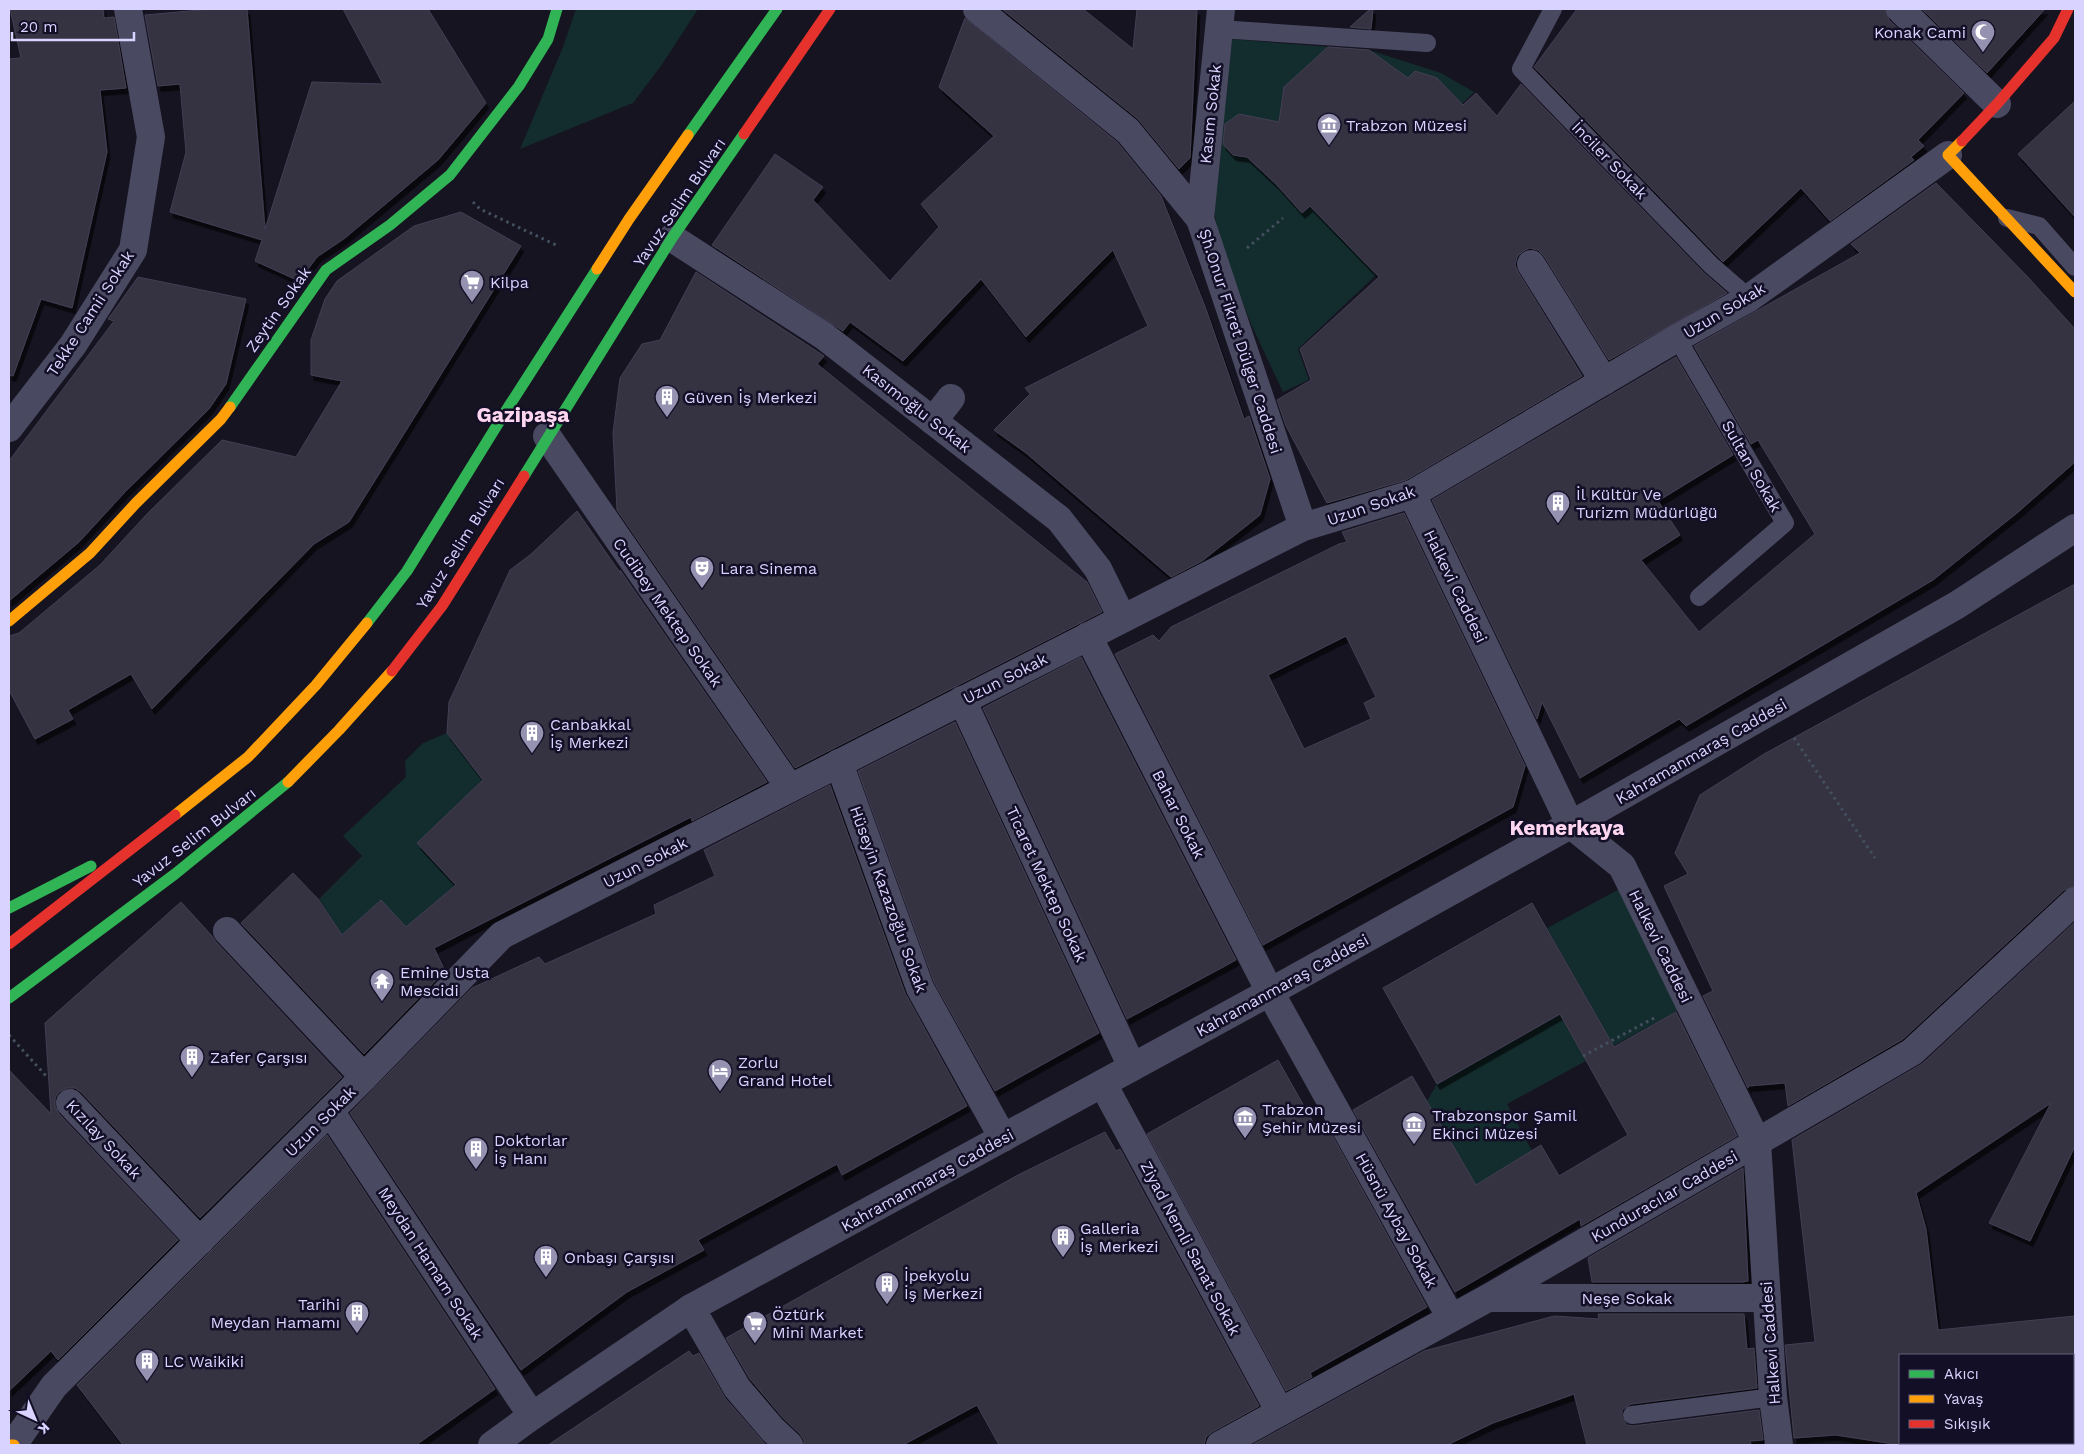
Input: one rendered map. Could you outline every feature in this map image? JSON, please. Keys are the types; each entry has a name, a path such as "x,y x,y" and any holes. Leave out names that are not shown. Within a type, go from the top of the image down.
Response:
{"main road":[{"name":"Zeytin Sokak","path":"9,621 90,552 136,503 221,419 326,270 390,225 450,175 519,86 548,39 557,9"},
{"name":"Yavuz Selim Bulvarı","path":"9,944 248,757 316,685 353,641 401,579 630,219 777,9"},
{"name":"Yavuz Selim Bulvarı","path":"9,998 175,874 281,789 339,730 392,670 442,606 672,238 830,9"},
{"name":"Uzun Sokak","path":"1948,155 1997,104 2054,38 2068,9"},
{"path":"1948,155 2075,292"},
{"path":"9,908 152,834"}],"street":[{"name":"Tekke Camii Sokak","path":"9,428 73,345 133,250 151,136 128,9"},
{"name":"Şh.Onur Fikret Dülger Caddesi","path":"977,9 1128,131 1200,219 1303,528"},
{"path":"1900,9 1997,104"},
{"name":"Kasım Sokak","path":"1200,219 1220,19"},
{"name":"Uzun Sokak","path":"13,1445 54,1386 364,1077 502,935 1122,618 1303,528 1412,494 1677,338 1749,298 1948,155"},
{"name":"Kasımoğlu Sokak","path":"672,238 824,336 1059,519 1098,569 1122,618"},
{"path":"1531,264 1604,381"},
{"path":"934,421 951,398"},
{"name":"Cudibey Mektep Sokak","path":"547,436 790,788"},
{"name":"Halkevi Caddesi","path":"1412,494 1570,824 1622,866 1757,1142 1773,1397 1779,1445"},
{"name":"Kahramanmaraş Caddesi","path":"492,1445 525,1430 691,1308 1270,992 1775,709 1957,605 2075,528"},
{"name":"Bahar Sokak","path":"1088,636 1270,992"},
{"name":"Ticaret Mektep Sokak","path":"962,700 1132,1067"},
{"name":"Hüseyin Kazazoğlu Sokak","path":"840,763 920,988 1003,1138"},
{"name":"Kunduracılar Caddesi","path":"1220,1445 1488,1298 1912,1052 2071,911"},
{"path":"228,931 364,1077"},
{"name":"Hüsnü Aybay Sokak","path":"1270,992 1451,1318"},
{"name":"Ziyad Nemli Sanat Sokak","path":"1103,1084 1280,1412"},
{"name":"Kızılay Sokak","path":"70,1103 200,1241"},
{"name":"Meydan Hamam Sokak","path":"330,1111 525,1430"},
{"name":"Neşe Sokak","path":"1488,1298 1767,1298"},
{"path":"691,1308 737,1388 772,1429 789,1445"}],"lane":[{"name":"İnciler Sokak","path":"1553,9 1521,69 1711,265 1749,298"},
{"path":"1220,19 1427,44"},
{"path":"2007,218 2039,226 2075,267"},
{"name":"Sultan Sokak","path":"1677,338 1785,523 1700,597"},
{"path":"1632,1415 1773,1397"}],"path":[{"path":"480,209 556,245"},
{"path":"1218,273 1283,218"},
{"path":"1775,709 1875,858"},
{"path":"1583,1056 1687,999"},
{"name":"Kızılay Sokak","path":"9,1035 70,1103"}],"green space":[{"path":"576,9 698,9 663,63 633,103 520,149 563,47"},
{"path":"1230,39 1369,50 1441,73 1474,92 1460,106 1396,256 1298,349 1309,380 1283,392 1251,324 1219,239 1213,205"},
{"path":"447,733 483,780 417,843 456,885 406,927 381,901 342,935 319,899 362,856 343,836 406,777 405,761 423,743"},
{"path":"1625,886 1681,1009 1507,1104 1532,1151 1476,1185 1427,1101 1437,1084 1587,999 1547,928"}],"building":[{"path":"10,9 103,9 104,18 114,17 126,88 100,90 107,152 72,308 41,299 13,376 9,375 9,59 21,58"},
{"path":"211,9 247,9 265,229 312,82 383,84 343,9 428,9 486,103 438,160 345,238 317,257 299,281 255,261 262,240 170,212 186,152 180,84 158,86 145,15"},
{"path":"1002,9 1083,9 1133,49 1137,9 1197,9 1190,158 1179,169 1138,119"},
{"path":"1370,9 1373,9 1371,29 1350,27"},
{"path":"1577,9 1885,9 1889,20 1964,93 1918,140 1924,146 1911,157 1914,160 1830,221 1801,188 1723,262 1534,67"},
{"name":"Konak Cami","path":"1922,9 2045,9 1987,73"},
{"path":"965,18 1117,142 1161,196 1206,309 1244,419 1249,416 1270,479 1260,515 1202,561 1171,577 1026,453 994,430 1030,394 1025,388 1148,326 1113,250 1026,337 981,279 903,361 850,322 843,331 712,245 775,154 823,187 813,200 890,281 939,227 921,204 994,136 939,87"},
{"path":"1328,47 1369,50 1408,78 1415,71 1437,78 1463,105 1476,93 1497,116 1521,84 1703,272 1727,293 1609,360 1544,256 1538,250 1530,248 1523,251 1517,257 1515,265 1518,272 1582,376 1406,480 1327,503 1286,426 1277,400 1311,380 1300,349 1379,277 1310,206 1302,213 1277,185 1247,157 1233,155 1223,144 1225,124 1239,114 1279,122 1284,87"},
{"path":"2075,101 2075,217 2018,154"},
{"path":"1936,183 2026,275 2075,329 2075,462 2017,513 1933,580 1686,726 1679,719 1580,778 1542,702 1537,719 1432,500 1676,357 1733,455 1658,501 1680,535 1641,560 1699,632 1815,534 1758,440 1751,444 1694,346 1860,253 1851,244"},
{"path":"461,212 521,246 349,522 314,544 152,709 131,674 68,710 73,719 35,739 9,690 9,636 19,633 100,565 147,514 222,440 296,457 342,381 311,375 311,340 325,299 337,281 414,226"},
{"path":"696,272 824,356 817,364 1087,582 1102,612 795,768 617,510 613,433 620,378 642,344 660,340"},
{"path":"138,277 246,299 226,384 209,409 125,492 79,542 9,601 9,461 114,321 108,319"},
{"path":"577,511 767,782 692,821 691,817 434,948 445,971 364,1054 241,923 293,873 318,899 342,935 381,900 406,927 456,885 417,843 483,780 447,733 449,702 510,570 530,555"},
{"path":"1404,513 1525,766 1513,807 1263,945 1115,654 1153,635 1159,641 1171,627 1339,544 1347,542 1342,532","holes":["1346,636 1376,697 1364,703 1371,719 1304,749 1268,675"]},
{"path":"2075,584 2075,886 2064,890 1903,1039 1788,1106 1785,1083 1748,1086 1748,1088 1703,996 1713,991 1664,886 1688,874 1675,853 1700,795 1764,754"},
{"path":"1081,657 1236,960 1127,1019 983,708"},
{"path":"955,722 1099,1033 995,1091 934,982 858,771"},
{"path":"830,785 905,993 967,1106 842,1175 837,1164 698,1240 704,1250 627,1292 521,1370 350,1113 472,988 539,957 545,964 656,914 654,905 715,876 704,850"},
{"path":"181,902 342,1077 200,1218 81,1092 75,1088 67,1088 59,1092 55,1098 55,1106 59,1114 178,1240 58,1360 51,1351 9,1391 9,1070 51,1114 45,1023"},
{"path":"1532,903 1614,1047 1676,1012 1737,1136 1581,1226 1580,1219 1455,1292 1353,1110 1412,1076 1476,1185 1541,1145 1559,1176 1628,1135 1560,1014 1437,1084 1383,988"},
{"path":"2075,922 2075,1146 2030,1241 1989,1223 2051,1103 1916,1193 1926,1229 1938,1330 2075,1316 2075,1355 1899,1354 1900,1445 1836,1435 1794,1438 1785,1345 1815,1342 1792,1140 1922,1064"},
{"path":"1278,1060 1318,1131 1327,1126 1427,1307 1310,1373 1312,1377 1286,1391 1147,1134"},
{"path":"1105,1132 1116,1151 1120,1149 1259,1406 1212,1432 1206,1437 1204,1445 999,1445 977,1405 903,1445 804,1445 804,1440 800,1434 783,1418 750,1379 726,1338 1018,1175"},
{"path":"327,1135 495,1389 416,1445 123,1445 77,1385"},
{"path":"1743,1168 1748,1281 1592,1282 1588,1258"},
{"path":"1598,1314 1744,1314 1747,1349 1754,1348 1757,1388 1631,1404 1622,1410 1622,1417 1627,1425 1633,1426 1759,1410 1763,1440 1750,1441 1751,1445 1587,1445 1574,1394 1493,1423 1447,1445 1252,1445 1424,1351 1554,1316 1599,1319"},
{"path":"689,1351 693,1356 699,1353 725,1398 766,1445 548,1445"}],"traffic: fast":[{"path":"230,407 326,270 390,225 450,175 519,86 548,39 557,9"},
{"path":"688,135 777,9"},
{"path":"524,476 672,238 744,134"},
{"path":"367,623 407,571 509,406 597,269"},
{"path":"9,998 175,874 288,782"},
{"path":"9,908 91,866"}],"traffic: slow":[{"path":"597,269 629,219 688,135"},
{"path":"1962,141 1948,155 2075,292"},
{"path":"9,621 90,553 136,503 221,419 230,407"},
{"path":"175,815 248,757 316,685 367,623"},
{"path":"288,782 339,730 392,671"},
{"path":"9,1445 14,1445"}],"traffic: jam":[{"path":"744,134 830,9"},
{"path":"1962,141 2054,38 2068,9"},
{"path":"392,671 442,606 524,476"},
{"path":"9,944 175,815"}],"place":[{"name":"Konak Cami","path":"1983,53"},
{"name":"Trabzon Müzesi","path":"1329,146"},
{"name":"Kilpa","path":"472,303"},
{"name":"Güven İş Merkezi","path":"667,418"},
{"name":"İl Kültür Ve Turizm Müdürlüğü","path":"1558,524"},
{"name":"Lara Sinema","path":"702,589"},
{"name":"Canbakkal İş Merkezi","path":"532,754"},
{"name":"Emine Usta Mescidi","path":"382,1002"},
{"name":"Zafer Çarşısı","path":"192,1078"},
{"name":"Zorlu Grand Hotel","path":"720,1092"},
{"name":"Trabzon Şehir Müzesi","path":"1245,1139"},
{"name":"Trabzonspor Şamil Ekinci Müzesi","path":"1414,1145"},
{"name":"Doktorlar İş Hanı","path":"476,1170"},
{"name":"Galleria İş Merkezi","path":"1063,1258"},
{"name":"Onbaşı Çarşısı","path":"546,1278"},
{"name":"İpekyolu İş Merkezi","path":"887,1305"},
{"name":"Tarihi Meydan Hamamı","path":"357,1334"},
{"name":"Öztürk Mini Market","path":"755,1344"},
{"name":"LC Waikiki","path":"147,1382"}],"district":[{"name":"Gazipaşa","path":"523,415"},
{"name":"Kemerkaya","path":"1567,828"}]}
